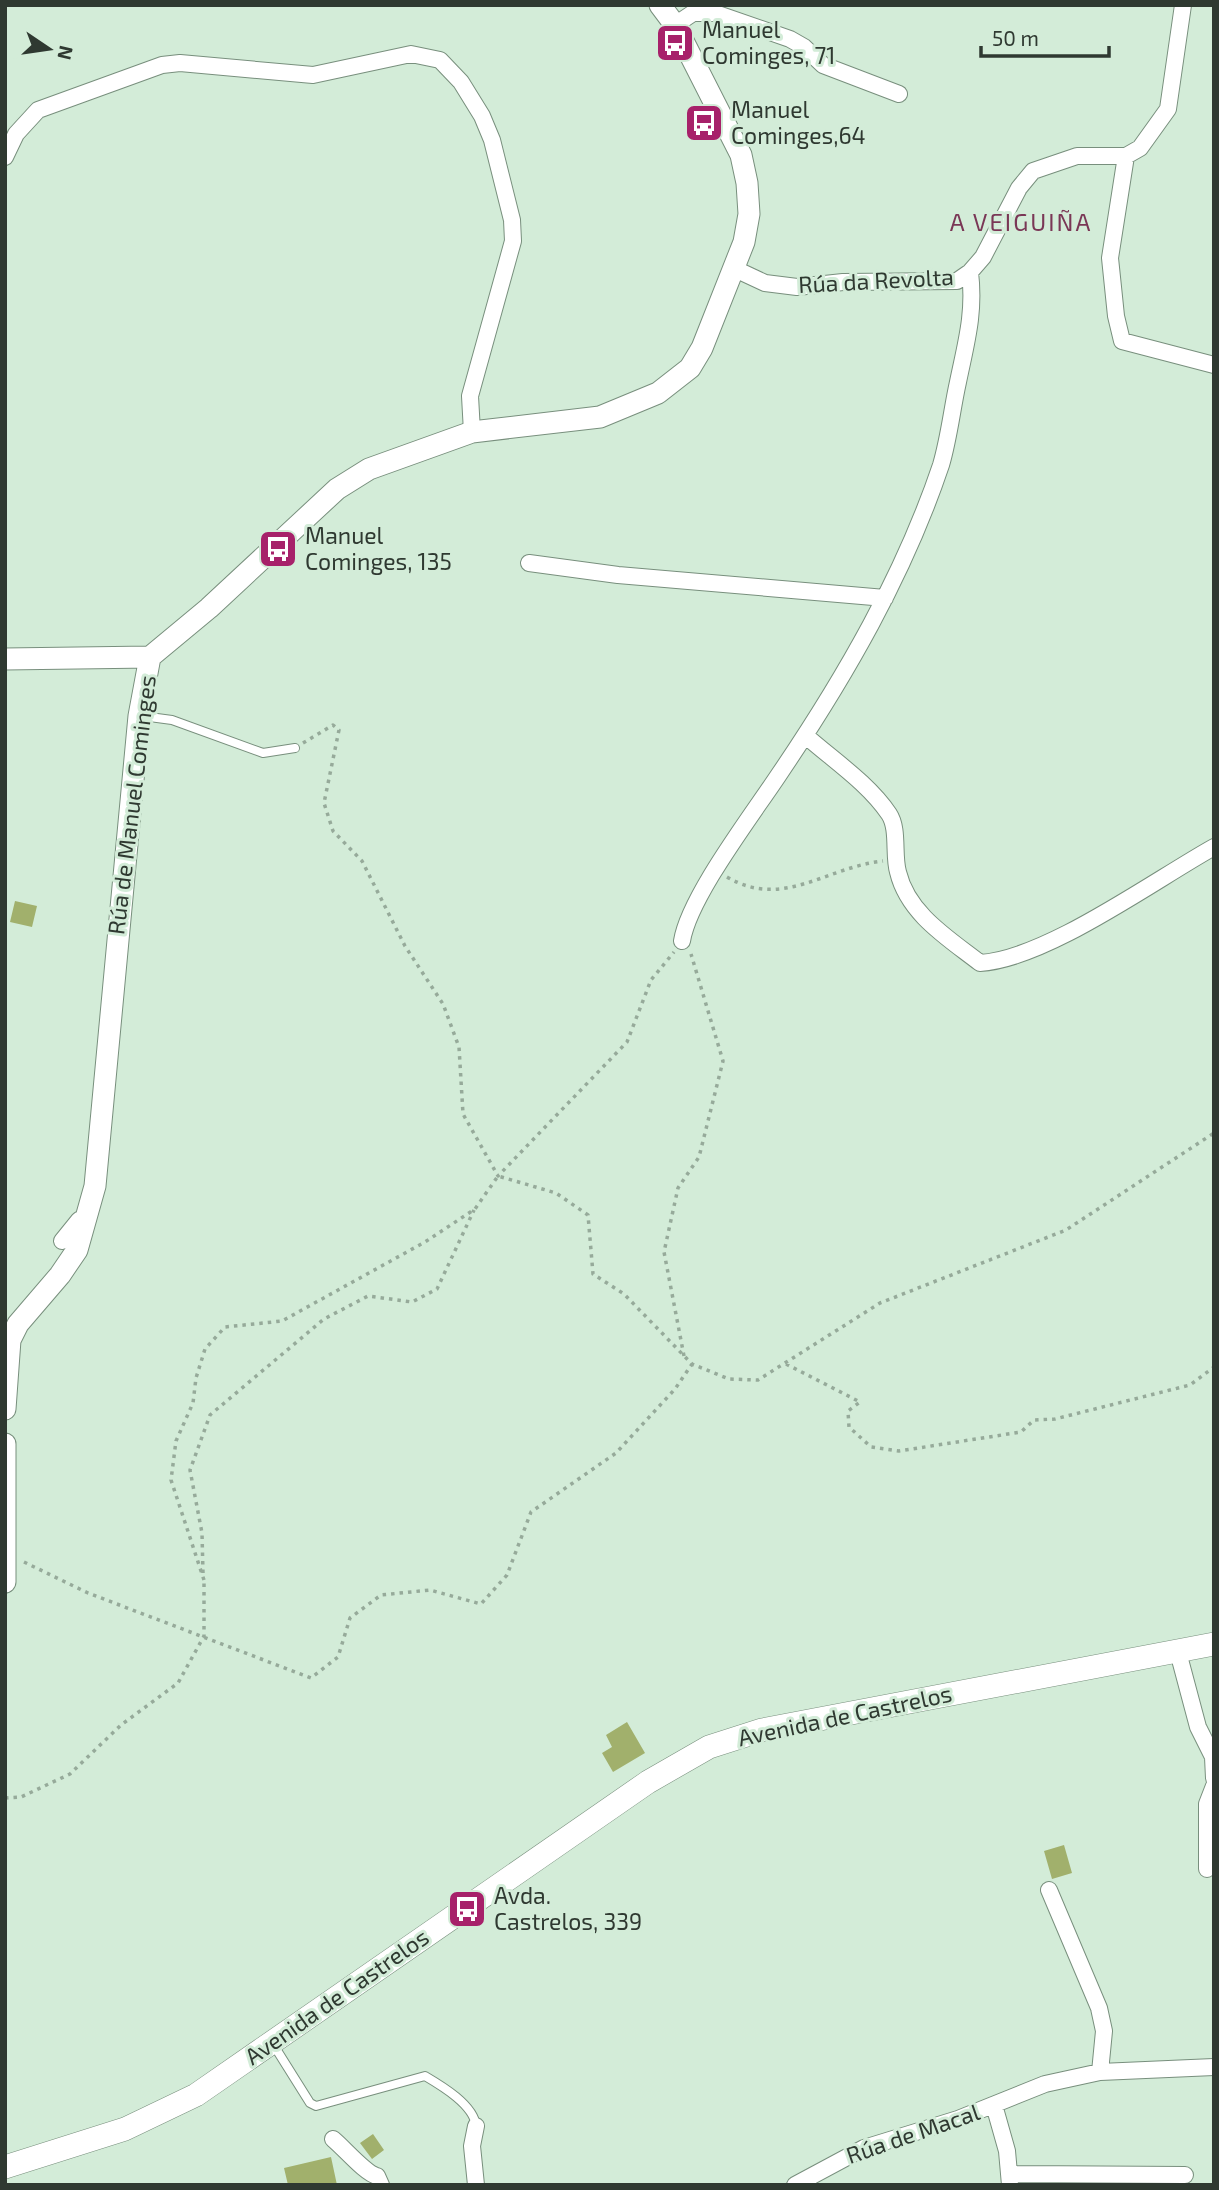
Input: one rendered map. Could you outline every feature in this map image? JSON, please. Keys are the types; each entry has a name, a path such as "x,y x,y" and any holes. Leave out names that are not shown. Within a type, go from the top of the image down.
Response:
{"main road":[{"name":"Avenida de Castrelos","path":"5,2167 151,2119 196,2095 648,1782 709,1747 788,1725 1214,1644"}],"street":[{"name":"Rúa de Manuel Cominges","path":"5,1409 10,1340 18,1324 60,1275 77,1250 95,1186 139,716 150,657 209,608 337,489 369,469 472,432 600,417 658,393 690,368 702,348 735,269 749,214 747,183 741,155 675,26 660,5"},
{"path":"1183,5 1168,109 1140,148 1126,156 1110,258 1116,316 1122,341 1214,365"},
{"path":"675,26 693,13 715,13 790,39 823,65 899,94"},
{"path":"5,157 16,134 38,110 162,65 180,63 313,75 411,54 440,60 461,82 482,116 492,140 512,220 511,257 470,396 472,432"},
{"name":"Rúa da Revolta","path":"735,269 765,283 797,287 843,282 957,281 984,257 1019,188 1033,171 1077,156 1126,156"},
{"path":"682,941 685,925 716,871 806,736 885,598 912,544 942,462 974,303 970,272"},
{"path":"529,563 618,575 885,598"},
{"path":"5,659 150,657"},
{"path":"806,736 872,792 891,816 898,873 910,900 930,924 980,962 1005,961 1060,937 1214,847"},
{"path":"62,1241 79,1220 87,1221"},
{"path":"5,1444 5,1582"},
{"path":"1178,1652 1198,1727 1213,1757 1214,1778"},
{"path":"1207,1869 1208,1804 1214,1786"},
{"path":"1049,1890 1099,2008 1104,2031 1100,2072"},
{"name":"Rúa de Macal","path":"795,2185 864,2148 994,2105 1045,2084 1100,2072 1214,2067"},
{"name":"Rúa de Macal","path":"994,2105 1010,2179"},
{"path":"476,2126 472,2146 476,2185"},
{"path":"333,2138 356,2158 366,2172 377,2176 381,2185"},
{"path":"1010,2179 1185,2175"}],"lane":[{"path":"139,716 172,720 263,753 295,748"},
{"path":"272,2042 310,2103 316,2106 425,2076 463,2105 473,2115 476,2126"}],"path":[{"path":"295,748 332,725 338,730 324,803 333,831 362,861 405,946 443,1004 459,1047 463,1114 498,1176 556,1193 588,1215 593,1274 624,1294 692,1364 729,1380 758,1380 880,1303 1066,1230 1214,1133"},
{"path":"716,871 746,888 778,891 867,863 896,859"},
{"path":"5,1798 21,1797 70,1774 121,1725 178,1683 204,1636 202,1533 190,1470 210,1415 324,1319 368,1296 412,1302 437,1289 475,1209 498,1176 627,1042 652,980 682,941 693,956 723,1060 699,1157 678,1188 664,1252 685,1356"},
{"path":"204,1580 171,1480 176,1441 193,1404 195,1378 205,1349 225,1327 282,1321 425,1242 475,1209"},
{"path":"6,1555 88,1593 311,1678 338,1657 350,1618 381,1595 430,1590 481,1604 506,1575 531,1512 616,1453 675,1389 692,1364"},
{"path":"786,1364 860,1402 848,1411 849,1427 871,1447 899,1451 1021,1432 1034,1420 1055,1419 1191,1385 1214,1367"}],"building":[{"path":"15,901 37,906 32,927 10,922"},
{"path":"627,1722 645,1753 613,1772 602,1753 612,1747 606,1735"},
{"path":"1064,1845 1072,1873 1052,1879 1044,1851"},
{"path":"373,2134 384,2150 372,2159 360,2143"},
{"path":"331,2157 337,2185 288,2185 284,2168"}],"place":[{"name":"Manuel Cominges, 71","path":"675,43"},
{"name":"Manuel Cominges,64","path":"704,123"},
{"name":"Manuel Cominges, 135","path":"278,549"},
{"name":"Avda. Castrelos, 339","path":"467,1909"}],"district":[{"name":"A VEIGUIÑA","path":"1021,223"}]}
